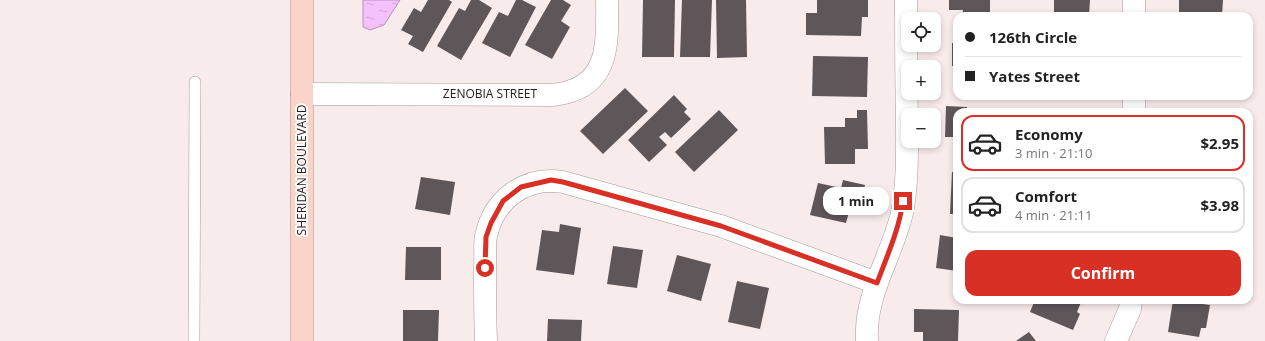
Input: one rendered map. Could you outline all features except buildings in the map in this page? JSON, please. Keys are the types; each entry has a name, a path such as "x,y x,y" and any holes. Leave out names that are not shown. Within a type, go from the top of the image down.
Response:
{"main road":[{"name":"SHERIDAN BOULEVARD","path":"302,0 302,341"}],"street":[{"name":"ZENOBIA STREET","path":"302,94 553,94 571,92 582,87 593,77 604,60 607,43 607,0"},
{"path":"867,341 868,318 871,300 894,239 901,213 907,178 906,0"},
{"path":"1134,0 1134,12"},
{"path":"486,341 486,237 491,223 503,201 521,187 551,180 563,182 721,226 877,283"},
{"path":"1116,341 1130,309 1131,304"}],"lane":[{"path":"194,341 195,82"}],"water":[{"path":"363,0 400,0 384,25 370,30 363,27"}],"route":[{"path":"485,268 486,237 491,223 503,201 521,187 551,180 563,182 721,226 877,283 894,239 903,201"}]}
